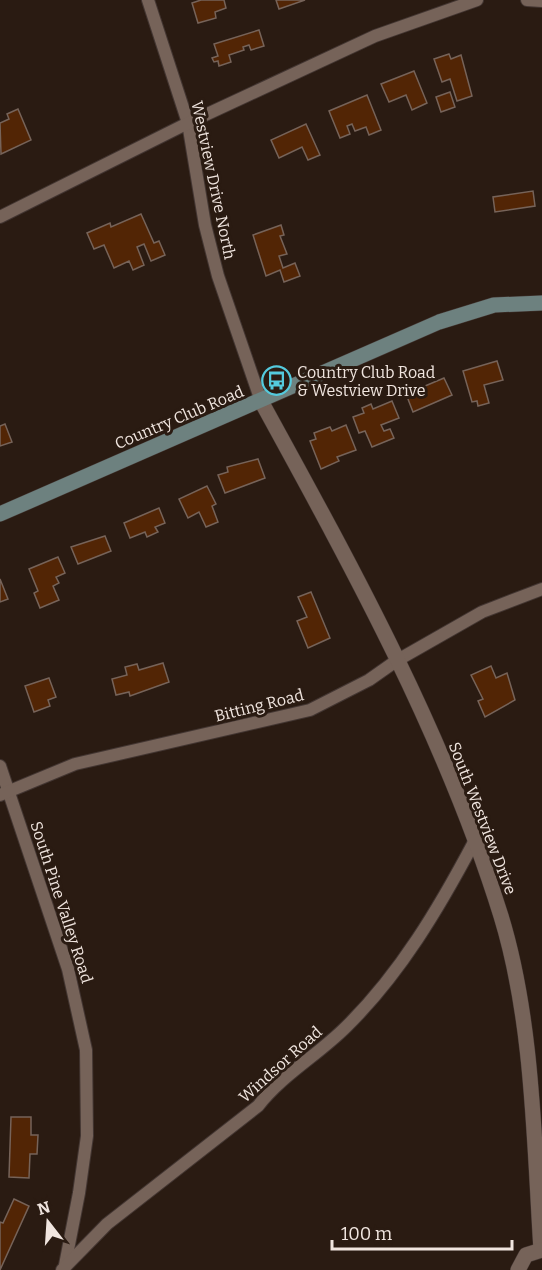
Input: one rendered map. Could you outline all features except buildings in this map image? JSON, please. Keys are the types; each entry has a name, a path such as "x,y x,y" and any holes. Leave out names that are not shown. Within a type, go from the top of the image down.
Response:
{"main road":[{"name":"Country Club Road","path":"0,514 459,315 494,305 542,303"}],"street":[{"name":"Westview Drive North","path":"148,0 189,123 208,239 261,401"},
{"path":"0,217 189,123 375,36 477,0"},
{"path":"527,0 542,1"},
{"name":"South Westview Drive","path":"261,401 358,578 453,783 501,917 525,1028 541,1250"},
{"name":"Bitting Road","path":"4,793 75,764 310,710 369,680 396,661 482,612 542,589"},
{"name":"South Pine Valley Road","path":"0,766 4,793 68,969 86,1050 87,1136 79,1193 64,1268"},
{"name":"Windsor Road","path":"64,1268 107,1224 258,1107 272,1088 347,1026 405,959 431,915 444,900 474,842"},
{"path":"518,1270 526,1255 541,1250"}],"place":[{"name":"Country Club Road & Westview Drive","path":"276,381"}]}
